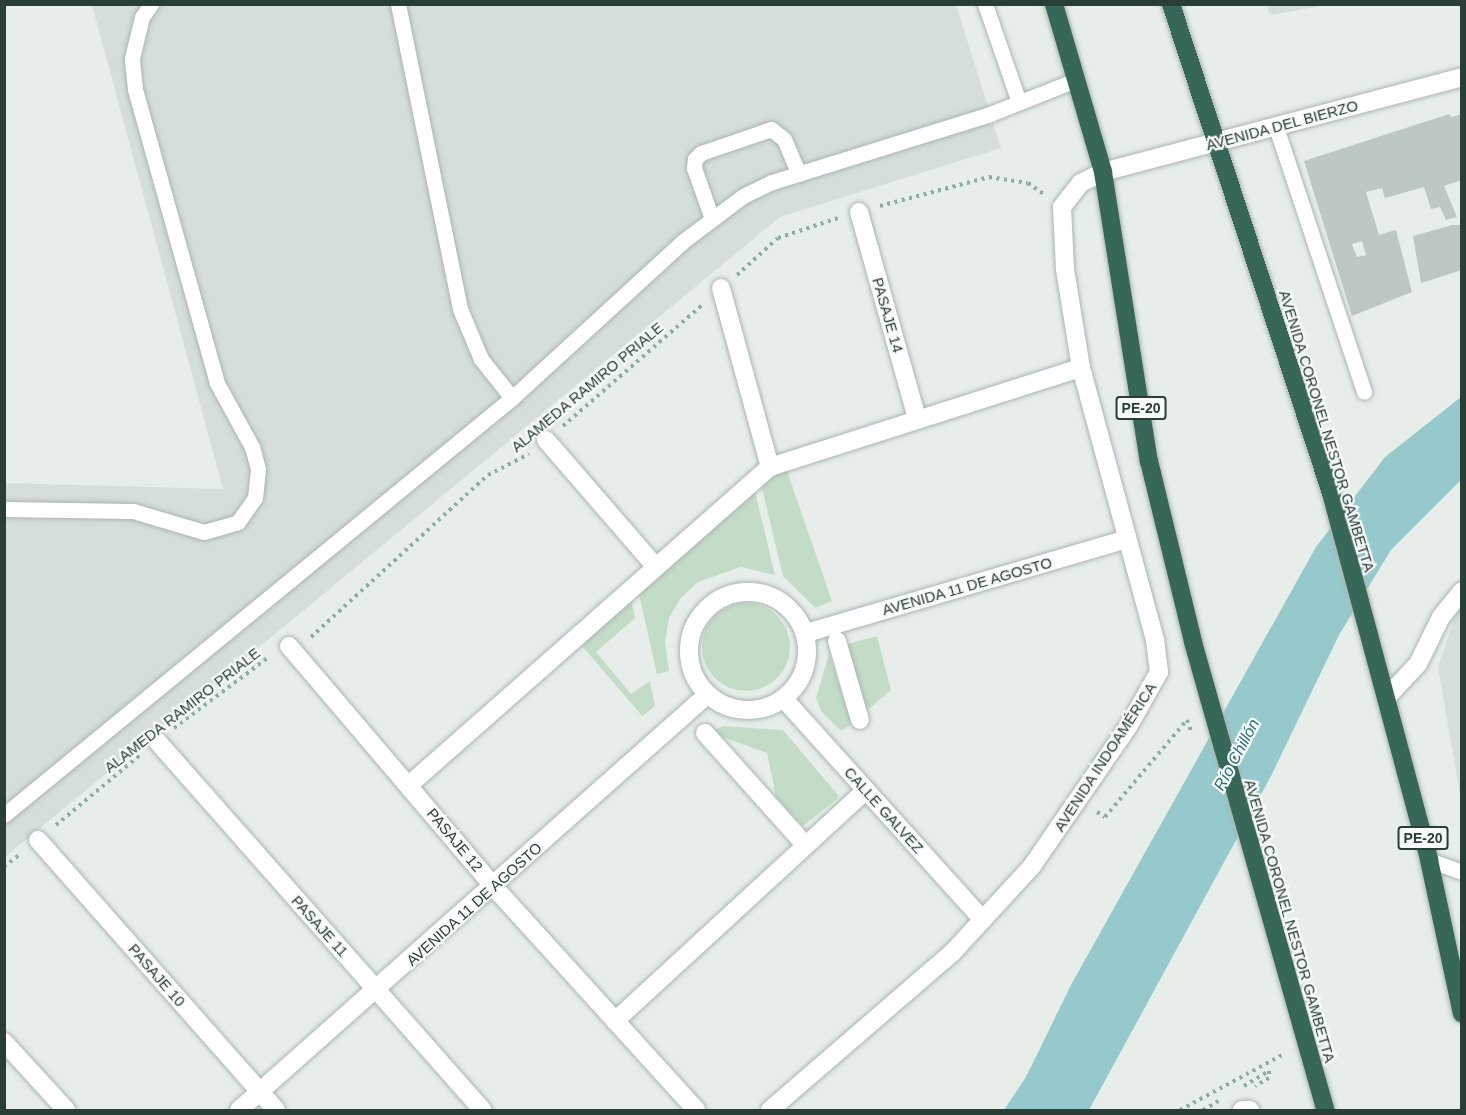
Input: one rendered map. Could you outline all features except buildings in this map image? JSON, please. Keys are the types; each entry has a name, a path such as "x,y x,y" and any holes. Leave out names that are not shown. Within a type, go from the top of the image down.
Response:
{"highway":[{"name":"AVENIDA CORONEL NESTOR GAMBETTA","path":"1054,4 1103,172 1149,461 1193,642 1325,1110"},
{"name":"AVENIDA CORONEL NESTOR GAMBETTA","path":"1173,5 1330,493 1387,697 1429,860 1461,1014"}],"street":[{"name":"AVENIDA DEL BIERZO","path":"1103,172 1461,77"},
{"path":"1062,207 1081,183 1103,172"},
{"name":"AVENIDA INDOAMÉRICA","path":"770,1110 953,952 1032,866 1128,727 1159,672 1155,640 1081,368 1065,269 1062,207"},
{"name":"PASAJE 14","path":"859,212 917,418"},
{"path":"722,288 770,467"},
{"path":"409,785 770,467 917,418 1081,368"},
{"path":"546,440 655,566"},
{"name":"AVENIDA 11 DE AGOSTO","path":"806,633 1127,539"},
{"path":"752,591 775,597 794,612 806,633 806,670 797,686 784,699 765,708 744,711 724,706 707,695 693,675 688,652 693,628 706,608 727,595 752,591"},
{"path":"1387,697 1418,663 1441,617 1461,591"},
{"path":"837,641 860,720"},
{"name":"PASAJE 12","path":"289,646 494,887 696,1110"},
{"name":"AVENIDA 11 DE AGOSTO","path":"239,1110 494,887 707,695"},
{"name":"CALLE GALVEZ","path":"784,699 983,920"},
{"path":"705,733 798,838"},
{"name":"PASAJE 11","path":"157,741 482,1110"},
{"path":"615,1021 866,790"},
{"name":"PASAJE 10","path":"38,840 276,1110"},
{"path":"4,1042 66,1110"},
{"path":"1242,1110 1250,1110"}],"lane":[{"path":"4,509 133,512 204,532 238,522 255,498 258,469 252,447 217,383 135,89 132,58 142,17 151,4"},
{"path":"398,4 460,309 481,359 512,398"},
{"path":"985,4 1019,102"},
{"path":"4,815 512,398 682,242 743,196 799,174 1019,102 1076,80"},
{"path":"1276,127 1364,392"},
{"path":"712,219 693,168 695,159 701,153 771,129 784,139 799,174"},
{"path":"1429,860 1461,872"}],"path":[{"name":"ALAMEDA RAMIRO PRIALE","path":"4,867 157,741 255,665 289,646 309,639 488,476 517,463 546,440 778,238 859,212 989,177 1028,183 1062,207"},
{"path":"1092,808 1105,817 1187,720"},
{"path":"1180,1110 1289,1051"}],"shaded area":[{"path":"1267,4 1326,5 1270,15"},
{"path":"92,5 956,5 1001,148 780,217 5,857 4,483 223,489"},
{"path":"1461,599 1461,800 1438,667"}],"green space":[{"path":"786,468 832,601 815,608 783,576 761,484"},
{"path":"755,492 775,575 741,567 698,582 680,599 669,618 665,642 669,671 657,674 639,594"},
{"path":"631,599 635,618 596,652 631,694 650,681 655,706 642,716 582,646"},
{"path":"737,603 755,603 771,610 783,622 790,638 790,656 783,672 771,684 755,691 737,691 721,684 709,672 702,656 702,638 709,622 721,610"},
{"path":"877,636 891,690 865,712 844,645"},
{"path":"829,654 852,724 841,731 821,711 816,698"},
{"path":"722,726 783,730 838,795 837,799 803,826 776,797 767,753 720,736 716,730"}],"water":[{"name":"Río Chillón","path":"1461,397 1461,480 1391,550 1339,635 1271,776 1089,1110 1004,1110 1026,1077 1072,983 1316,547 1385,457"}]}
